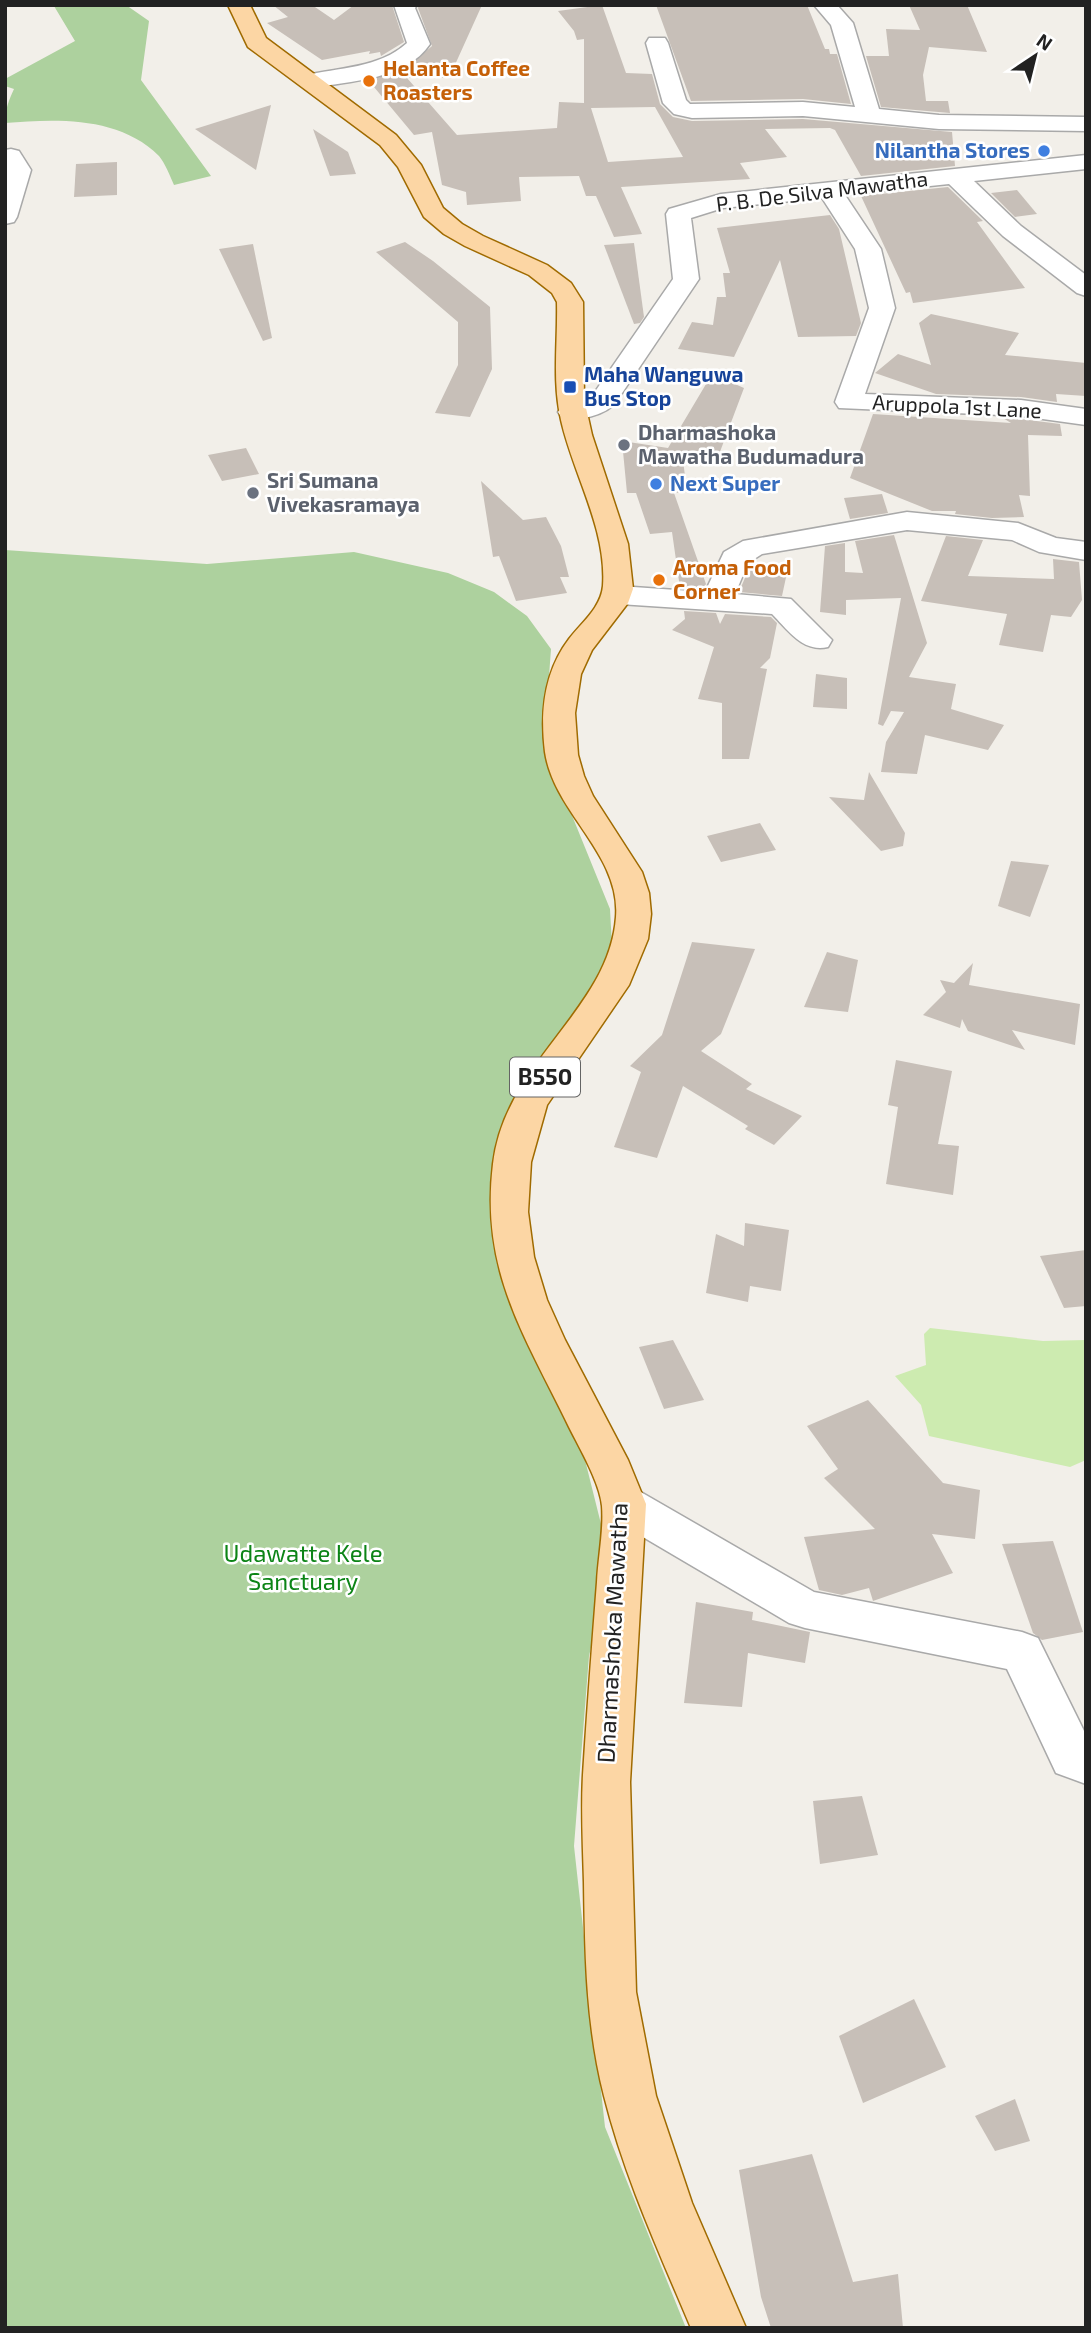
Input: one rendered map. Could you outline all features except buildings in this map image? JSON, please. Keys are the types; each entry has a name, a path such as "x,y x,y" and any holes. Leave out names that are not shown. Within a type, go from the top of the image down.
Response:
{"main road":[{"path":"239,5 256,42 388,139 409,165 433,212 453,229 538,270 562,288 570,302 572,412 618,554 618,595"},
{"name":"Dharmashoka Mawatha","path":"618,595 577,650 560,687 559,714 563,760 577,798 626,876 634,910 629,949 614,983 535,1092 516,1143 507,1198 512,1255 532,1317 614,1475 624,1504 606,1782 611,1992 634,2109 667,2208 719,2328"}],"street":[{"path":"311,81 376,68 401,60 412,52 419,44 404,8 406,5"},
{"path":"825,5 842,23 870,117"},
{"path":"657,43 675,103 682,108 803,109 939,122 1086,124"},
{"path":"5,157 11,156 19,170 5,217"},
{"name":"P. B. De Silva Mawatha","path":"572,412 603,402 686,279 678,214 721,201 1086,162"},
{"path":"955,176 1012,231 1086,288"},
{"name":"Aruppola 1st Lane","path":"829,190 868,249 882,308 849,402 1021,408 1086,417"},
{"path":"716,602 735,558 753,547 906,521 1018,532 1049,546 1086,551"},
{"path":"618,595 780,605 817,640"},
{"path":"624,1504 805,1609 1022,1652 1073,1758 1086,1763"}],"green space":[{"path":"51,5 126,5 149,21 141,80 211,176 174,185 159,156 125,133 106,127 66,121 5,123 14,89 5,86 5,79 75,41"},
{"name":"Udawatte Kele Sanctuary","path":"5,550 207,564 354,552 448,573 494,592 527,616 551,649 548,690 560,786 610,909 614,983 535,1092 507,1198 579,1436 611,1564 589,1656 574,1846 605,2127 686,2328 5,2328"},
{"path":"930,1328 1043,1341 1086,1340 1086,1460 1070,1467 929,1436 921,1405 895,1376 926,1365 924,1334"}],"place":[{"name":"Helanta Coffee Roasters","path":"369,81"},
{"name":"Nilantha Stores","path":"1044,151"},
{"name":"Maha Wanguwa Bus Stop","path":"570,387"},
{"name":"Dharmashoka Mawatha Budumadura","path":"624,445"},
{"name":"Next Super","path":"656,484"},
{"name":"Sri Sumana Vivekasramaya","path":"253,493"},
{"name":"Aroma Food Corner","path":"659,580"}]}
